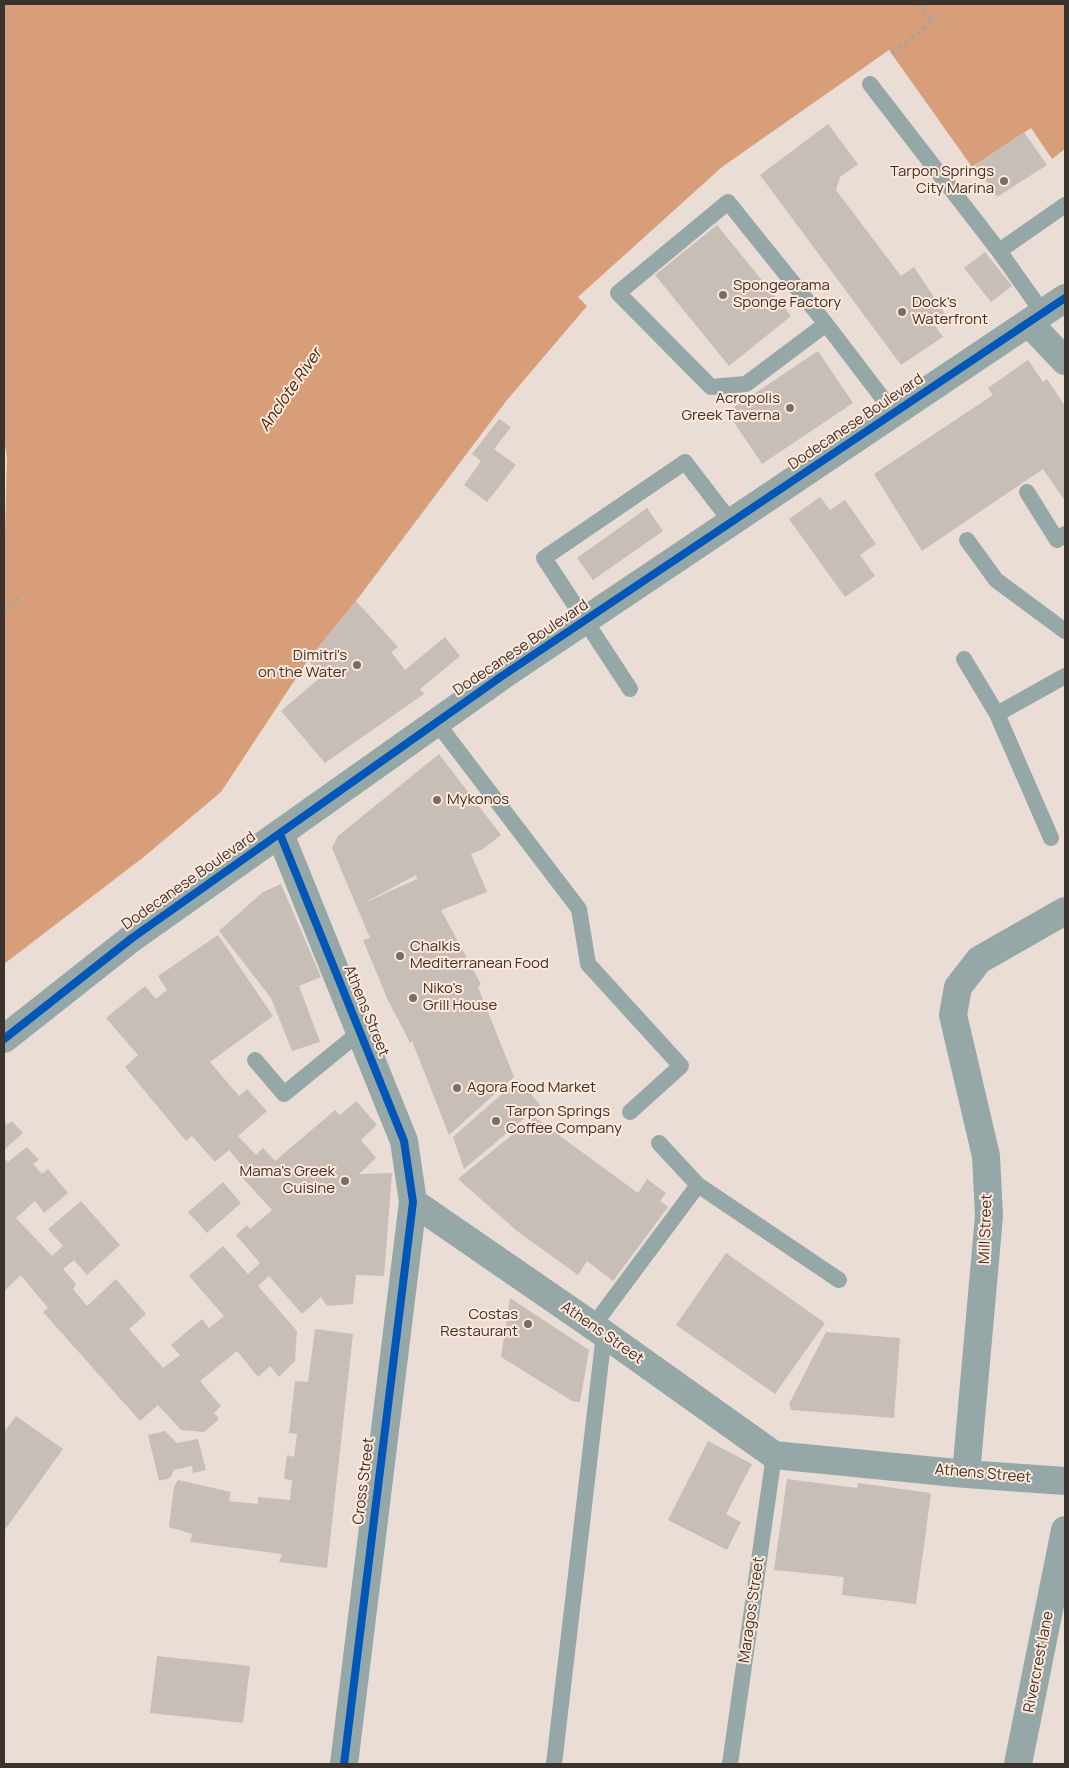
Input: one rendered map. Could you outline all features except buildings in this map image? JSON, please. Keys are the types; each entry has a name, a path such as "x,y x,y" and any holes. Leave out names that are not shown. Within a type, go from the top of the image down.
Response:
{"street":[{"name":"Dodecanese Boulevard","path":"4,1039 132,938 437,723 584,621 1065,298"},
{"path":"1036,318 1065,361"},
{"name":"Athens Street","path":"280,834 404,1141 413,1202 599,1330 774,1455 966,1474 1065,1481"},
{"name":"Mill Street","path":"966,1474 989,1216 986,1156 953,1014 958,987 979,960 1065,911"},
{"name":"Cross Street","path":"344,1764 413,1202"},
{"name":"Rivercrest lane","path":"1018,1764 1065,1530"}],"lane":[{"path":"870,84 999,251 1036,318"},
{"path":"826,324 746,384 711,387 618,293 728,202 826,324 894,413"},
{"path":"999,251 1065,205"},
{"path":"630,689 544,558 685,462 731,522"},
{"path":"1027,492 1057,540 1065,534"},
{"path":"967,540 996,580 1065,632"},
{"path":"964,659 997,714 1051,838"},
{"path":"997,714 1065,676"},
{"path":"437,723 579,909 588,964 681,1066 630,1112"},
{"path":"255,1060 284,1094 360,1032"},
{"path":"659,1143 698,1185 839,1280"},
{"path":"554,1764 599,1330 698,1185"},
{"name":"Maragos Street","path":"730,1764 774,1455"}],"path":[{"path":"892,54 933,21 918,4"},
{"path":"4,612 20,595"}],"water":[{"name":"Anclote River","path":"4,4 1065,4 1065,149 1052,159 1031,128 972,167 889,50 722,167 578,297 587,306 507,400 356,601 308,660 221,792 145,856 4,964 4,574 7,457 4,439"}],"cycle path":[{"path":"4,1039 132,938 502,676 1065,298"},
{"path":"280,834 404,1141 413,1202 344,1764"}],"place":[{"name":"Tarpon Springs City Marina","path":"1004,181"},
{"name":"Spongeorama Sponge Factory","path":"723,295"},
{"name":"Dock's Waterfront","path":"902,312"},
{"name":"Acropolis Greek Taverna","path":"790,408"},
{"name":"Dimitri's on the Water","path":"357,665"},
{"name":"Mykonos","path":"437,800"},
{"name":"Chalkis Mediterranean Food","path":"400,956"},
{"name":"Niko's Grill House","path":"413,998"},
{"name":"Agora Food Market","path":"457,1088"},
{"name":"Tarpon Springs Coffee Company","path":"496,1121"},
{"name":"Mama's Greek Cuisine","path":"345,1181"},
{"name":"Costas Restaurant","path":"528,1324"}]}
